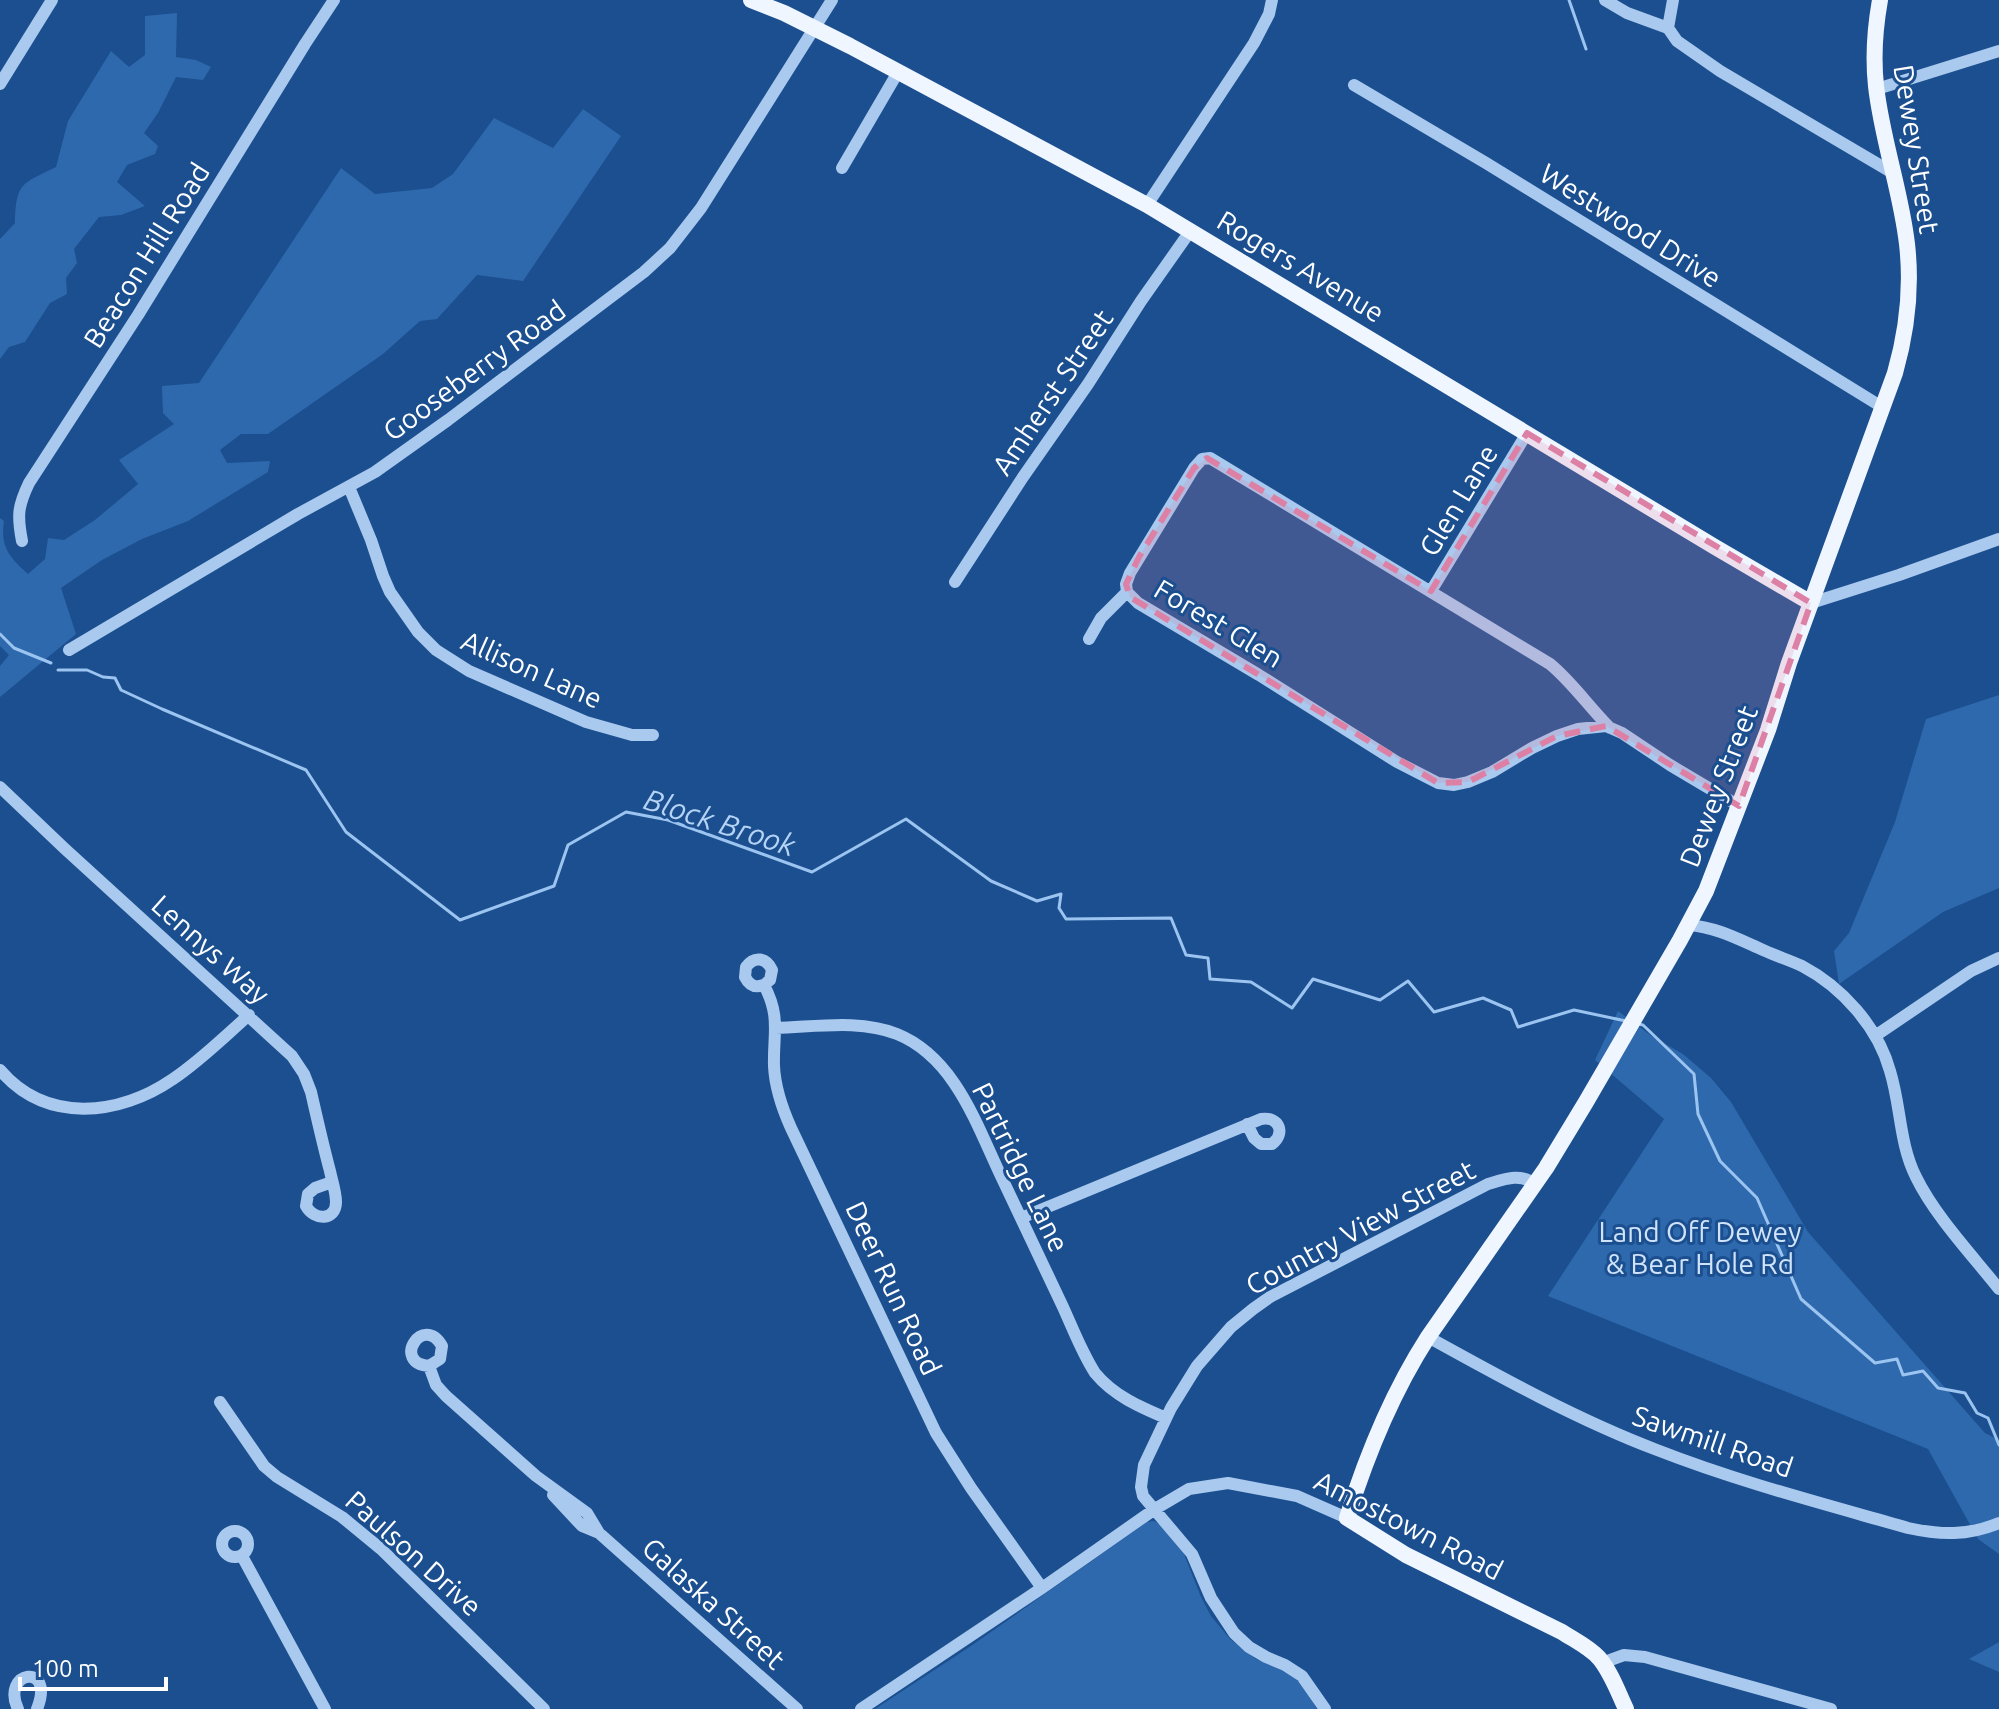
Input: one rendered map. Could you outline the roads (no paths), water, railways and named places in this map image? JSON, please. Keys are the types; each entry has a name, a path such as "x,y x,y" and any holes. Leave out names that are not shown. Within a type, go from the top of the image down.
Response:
{"main road":[{"name":"Rogers Avenue","path":"751,0 814,28 1191,230 1811,603"},
{"name":"Dewey Street","path":"1347,1518 1361,1475 1400,1385 1428,1337 1535,1184 1586,1102 1706,891 1768,730 1789,663 1895,373 1909,289 1907,244 1877,89 1875,48 1880,0"},
{"name":"Amostown Road","path":"1347,1518 1406,1555 1562,1632 1591,1651 1602,1663"},
{"path":"1602,1663 1626,1709"}],"street":[{"path":"0,84 52,0"},
{"name":"Beacon Hill Road","path":"22,541 19,503 29,483 138,315 334,0"},
{"name":"Gooseberry Road","path":"69,650 399,455 623,290 662,256 684,230 714,188 832,0"},
{"path":"1147,205 1254,43 1269,14 1272,0"},
{"path":"1605,0 1627,13 1668,28 1677,41 1720,71 1893,173"},
{"path":"1668,28 1673,0"},
{"path":"1877,89 1999,51"},
{"path":"842,168 898,72"},
{"name":"Westwood Drive","path":"1354,85 1882,407"},
{"name":"Amherst Street","path":"955,582 1191,230"},
{"name":"Glen Lane","path":"1431,591 1527,433"},
{"name":"Forest Glen","path":"1610,728 1565,676 1550,664 1224,465 1207,458 1194,468 1127,580 1127,592 1138,603 1397,762 1438,783 1454,785 1480,778 1567,732 1597,727 1622,733 1739,806"},
{"name":"Allison Lane","path":"349,487 390,592 410,622 436,650 480,676 586,722 632,735 653,735"},
{"path":"1811,603 1999,539"},
{"path":"1089,639 1101,618 1127,592"},
{"name":"Lennys Way","path":"0,787 292,1056 308,1083 332,1182"},
{"path":"1688,925 1713,928 1813,972 1847,999 1875,1036 1890,1070 1901,1132 1915,1177 1947,1224 1999,1289"},
{"path":"1875,1036 1971,971 1999,958"},
{"name":"Deer Run Road","path":"764,985 772,1004 776,1028 775,1076 785,1115 930,1420 966,1480 1042,1588"},
{"path":"0,1070 16,1087 50,1105 76,1109 104,1107 145,1094 171,1081 249,1015"},
{"name":"Partridge Lane","path":"776,1028 872,1027 907,1038 925,1051 949,1077 964,1100 1095,1373 1123,1398 1166,1418"},
{"path":"1021,1218 1247,1124"},
{"name":"Country View Street","path":"1155,1509 1143,1496 1141,1487 1148,1457 1166,1418 1202,1358 1231,1327 1261,1303 1488,1184 1513,1177 1525,1178 1535,1184"},
{"name":"Sawmill Road","path":"1428,1337 1607,1429 1723,1473 1929,1533 1965,1533 1999,1523"},
{"name":"Galaska Street","path":"429,1366 440,1390 536,1476 578,1523 599,1533 797,1709"},
{"name":"Paulson Drive","path":"220,1402 264,1466 342,1517 375,1543 544,1709"},
{"name":"Amostown Road","path":"861,1709 1189,1489 1228,1483 1297,1496 1347,1518"},
{"path":"1155,1509 1192,1554 1208,1594 1234,1633 1249,1647 1302,1676 1325,1709"},
{"path":"242,1556 325,1709"},
{"path":"1602,1663 1624,1655 1645,1657 1831,1709"},
{"path":"18,1709 10,1691 15,1682 24,1677 35,1679 41,1688 42,1696 37,1709"}],"waterway":[{"path":"1569,0 1586,49"},
{"name":"Block Brook","path":"0,634 14,648 51,663"},
{"name":"Block Brook","path":"58,670 87,670 115,678 121,690 306,770 346,832 460,920 554,886 568,845 626,812 668,820 812,872 906,819 991,881 1037,901 1061,894 1059,908 1066,919 1171,918 1186,955 1208,958 1210,979 1251,982 1292,1008 1313,979 1380,1000 1408,981 1434,1012 1483,998 1511,1010 1518,1027 1574,1010 1626,1021"},
{"name":"Block Brook","path":"1638,1024 1643,1025 1694,1074 1698,1114 1720,1161 1757,1198 1801,1299 1875,1363 1897,1359 1903,1375 1923,1371 1938,1388 1965,1393 1977,1413 1988,1418 1999,1445"}],"park label":[{"name":"Land Off Dewey & Bear Hole Rd","path":"1700,1247"}]}
